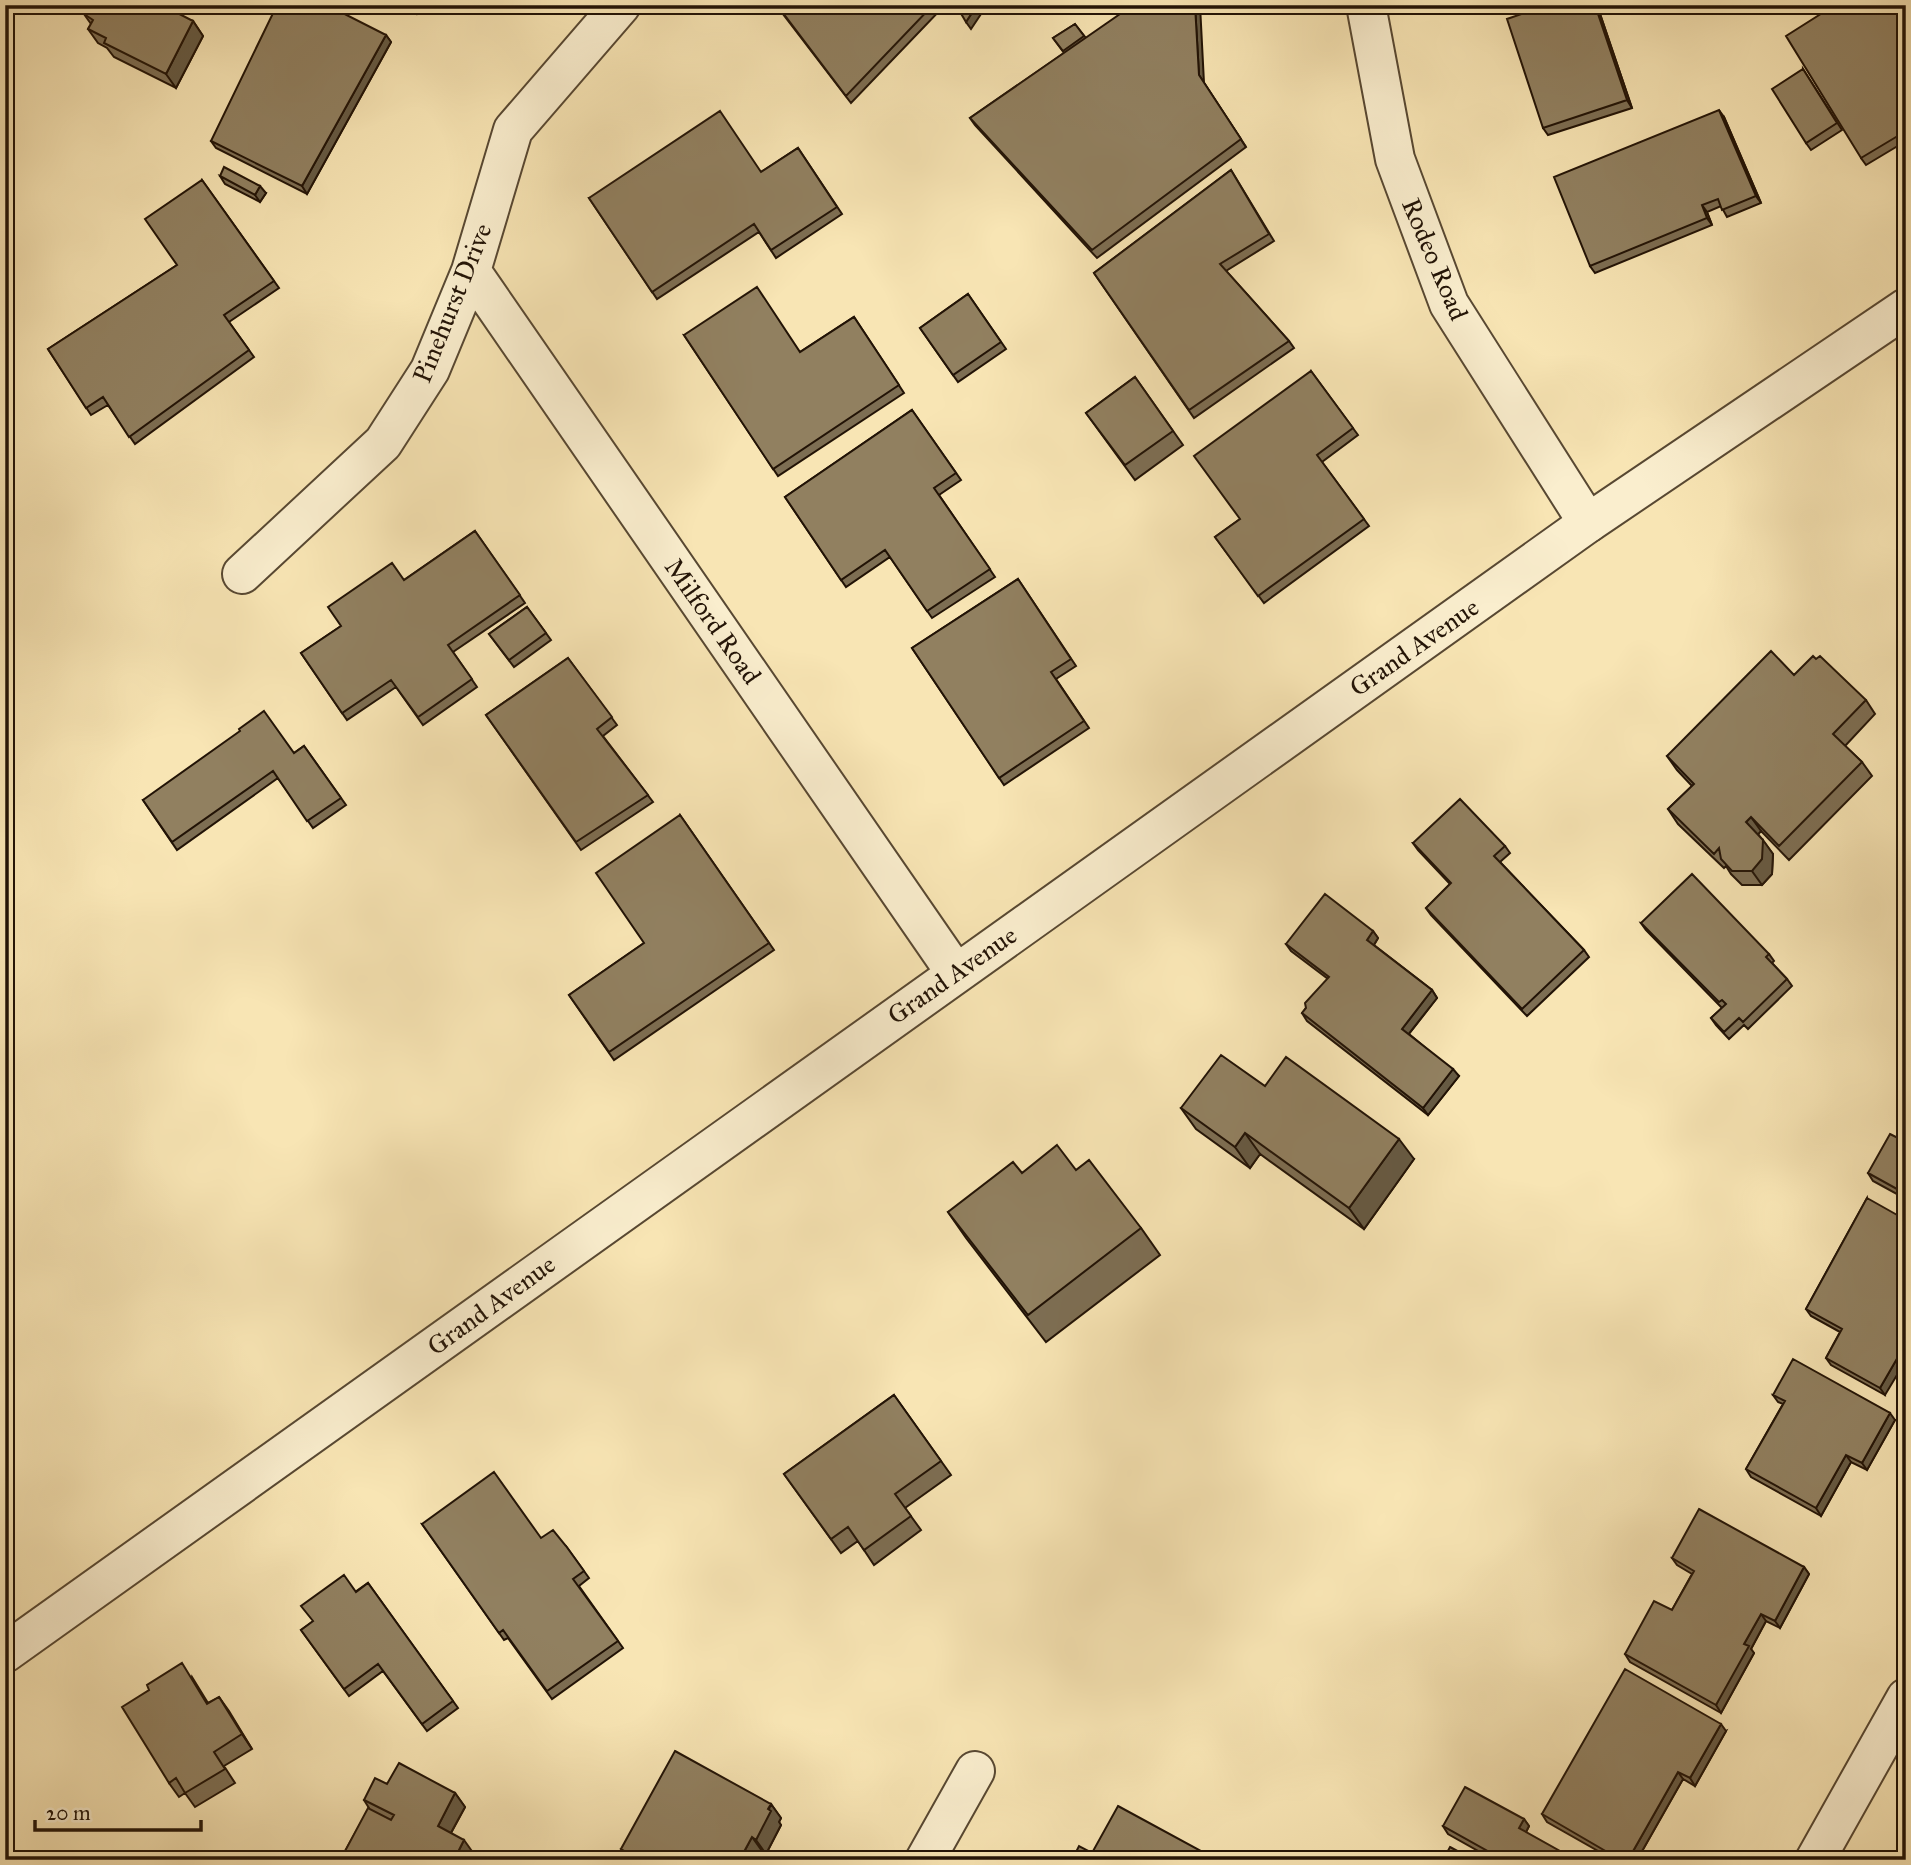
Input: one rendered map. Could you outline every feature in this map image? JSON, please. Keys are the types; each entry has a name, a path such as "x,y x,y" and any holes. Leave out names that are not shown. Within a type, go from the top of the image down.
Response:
{"street":[{"name":"Pinehurst Drive","path":"242,574 383,443 430,370 471,271 513,130 621,5"},
{"name":"Rodeo Road","path":"1366,5 1395,159 1448,304 1588,523"},
{"name":"Milford Road","path":"471,271 955,972"},
{"name":"Grand Avenue","path":"5,1653 955,972 1588,523 1906,309"},
{"path":"1815,1860 1906,1698"},
{"path":"925,1860 975,1771"}],"building":[{"path":"88,5 113,5 122,9 124,5 162,5 193,21 166,74 104,43 106,38 88,29 93,20 84,14"},
{"path":"277,5 327,5 386,35 302,186 211,141"},
{"path":"777,5 933,5 846,96"},
{"path":"956,5 977,5 966,22"},
{"path":"1133,5 1195,5 1199,75 1241,139 1092,250 970,118"},
{"path":"1548,5 1595,5 1627,100 1543,128 1507,19"},
{"path":"1835,5 1906,5 1906,131 1861,158 1786,36"},
{"path":"1075,24 1084,36 1063,51 1053,38"},
{"path":"1803,69 1837,123 1806,143 1772,89"},
{"path":"1719,110 1756,196 1722,210 1718,199 1702,205 1707,218 1590,266 1554,177"},
{"path":"720,111 761,172 798,148 837,207 771,250 754,224 652,292 589,198"},
{"path":"224,167 260,186 255,195 220,176"},
{"path":"1231,170 1269,234 1220,264 1289,341 1189,410 1094,273"},
{"path":"202,180 274,281 224,315 249,350 129,437 103,397 86,408 48,349 177,265 145,219"},
{"path":"757,287 800,352 854,317 899,385 773,469 684,335"},
{"path":"968,294 1001,342 953,375 920,328"},
{"path":"1311,371 1353,428 1317,455 1364,519 1258,596 1215,537 1240,519 1194,456"},
{"path":"1135,377 1173,431 1125,465 1086,413"},
{"path":"912,410 956,473 934,488 990,569 927,611 885,550 841,580 785,497"},
{"path":"475,531 520,595 448,645 472,679 418,717 391,680 342,713 301,653 341,626 328,607 392,563 404,580"},
{"path":"1018,579 1071,659 1051,672 1084,721 999,778 912,648"},
{"path":"527,607 546,633 509,660 489,634"},
{"path":"1771,651 1794,675 1813,656 1816,659 1820,656 1866,700 1833,734 1862,762 1779,846 1751,817 1746,822 1763,840 1762,859 1752,871 1732,871 1721,859 1719,848 1714,854 1668,809 1694,784 1667,756"},
{"path":"568,658 612,717 597,729 648,795 576,842 486,715"},
{"path":"264,711 294,753 304,746 341,798 307,821 273,771 172,842 143,800"},
{"path":"1460,799 1505,846 1494,856 1584,950 1522,1009 1426,908 1451,883 1413,843"},
{"path":"680,815 769,943 609,1052 569,995 644,943 596,873"},
{"path":"1692,874 1769,954 1766,957 1787,979 1743,1022 1739,1018 1724,1032 1711,1018 1726,1004 1722,1000 1719,1002 1641,923"},
{"path":"1325,894 1373,931 1367,940 1432,990 1402,1029 1453,1069 1423,1108 1302,1013 1306,1008 1305,1003 1329,977 1286,944"},
{"path":"1221,1055 1265,1086 1286,1057 1399,1139 1349,1208 1245,1133 1235,1147 1181,1108"},
{"path":"1890,1134 1906,1142 1906,1194 1868,1173"},
{"path":"1057,1145 1076,1170 1089,1160 1141,1228 1028,1315 948,1212 1013,1162 1022,1173"},
{"path":"1867,1198 1906,1220 1906,1343 1880,1388 1826,1358 1842,1329 1806,1309"},
{"path":"1793,1359 1890,1413 1862,1463 1846,1455 1816,1508 1746,1469 1785,1401 1773,1395"},
{"path":"894,1395 941,1461 895,1494 911,1516 864,1550 848,1527 831,1539 784,1474"},
{"path":"494,1472 541,1538 553,1530 566,1546 584,1571 573,1579 618,1641 547,1691 503,1630 499,1633 422,1524"},
{"path":"1699,1509 1804,1567 1775,1621 1761,1614 1744,1644 1749,1646 1716,1705 1625,1654 1654,1601 1672,1610 1694,1571 1672,1558"},
{"path":"344,1575 356,1592 368,1583 453,1701 422,1724 378,1664 344,1689 301,1630 313,1621 301,1606"},
{"path":"182,1663 207,1704 219,1697 242,1734 214,1752 225,1769 185,1793 176,1778 169,1783 122,1707 149,1690 147,1685"},
{"path":"1625,1669 1721,1724 1690,1778 1678,1772 1628,1860 1621,1860 1542,1814"},
{"path":"675,1751 771,1804 768,1809 771,1811 756,1840 752,1837 745,1850 758,1858 757,1860 640,1860 621,1849"},
{"path":"399,1763 455,1793 438,1826 464,1840 454,1860 357,1860 344,1853 368,1808 391,1820 394,1815 364,1800 375,1778 387,1784"},
{"path":"1465,1787 1524,1819 1519,1828 1576,1860 1488,1860 1491,1853 1443,1826"},
{"path":"1118,1806 1214,1860 1072,1860 1079,1846 1092,1853"},
{"path":"1450,1847 1474,1860 1443,1860"}]}
